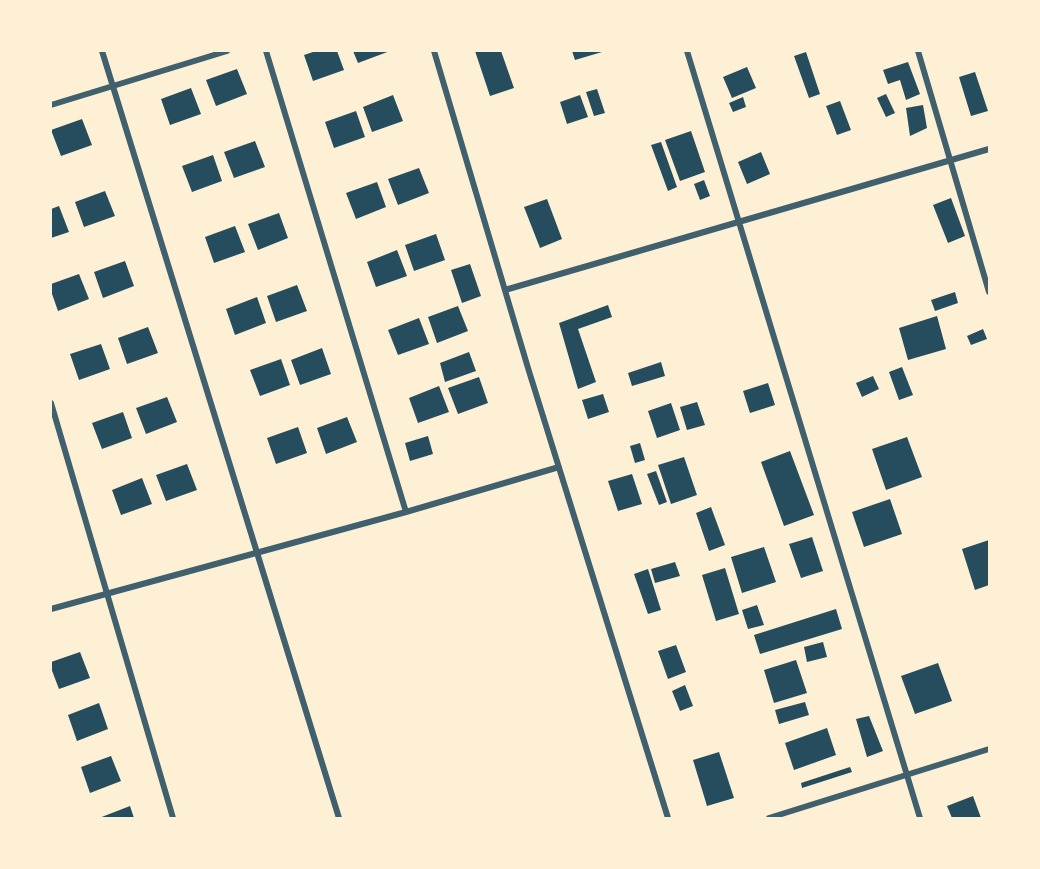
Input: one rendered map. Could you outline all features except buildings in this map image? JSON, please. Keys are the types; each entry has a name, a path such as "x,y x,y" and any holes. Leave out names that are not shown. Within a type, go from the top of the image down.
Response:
{"street":[{"path":"102,51 339,818"},
{"path":"51,105 227,51"},
{"path":"266,51 405,512"},
{"path":"434,51 505,290 668,818"},
{"path":"687,51 920,818"},
{"path":"918,51 989,292"},
{"path":"505,290 989,149"},
{"path":"51,403 173,818"},
{"path":"51,609 405,512 559,467"},
{"path":"769,818 989,749"}]}
